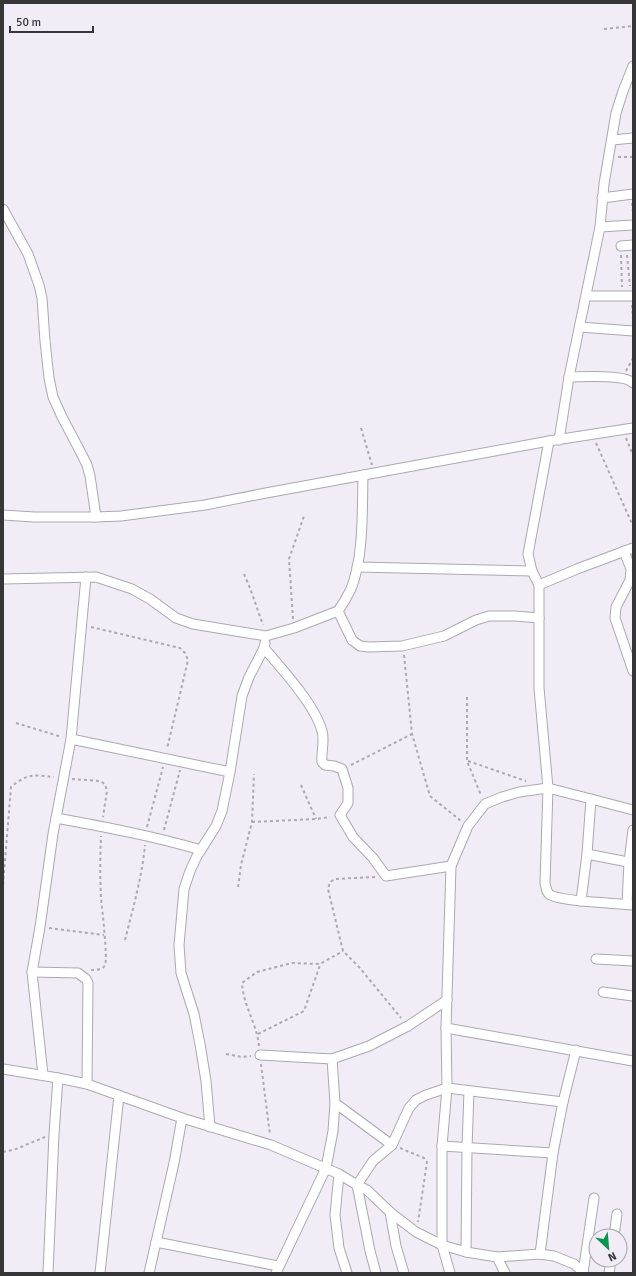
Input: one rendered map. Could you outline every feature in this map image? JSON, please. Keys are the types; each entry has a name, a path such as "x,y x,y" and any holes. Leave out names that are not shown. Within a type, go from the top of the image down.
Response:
{"street":[{"path":"559,440 569,378 600,227 602,198 618,105 627,78 633,66"},
{"path":"612,140 633,138"},
{"path":"602,198 633,194"},
{"path":"3,209 28,254 39,285 42,298 49,378 54,397 62,417 87,465 96,517"},
{"path":"600,227 633,225"},
{"path":"586,296 629,296"},
{"path":"580,327 633,331"},
{"path":"569,378 622,378 630,380 633,383"},
{"path":"3,515 34,517 121,516 205,506 266,493 549,441 633,428"},
{"path":"549,441 528,554 532,571 539,585 539,688 548,788 546,891 551,895 581,901 630,904 633,830"},
{"path":"3,579 96,577 132,589 150,599 176,618 193,624 266,636 294,628 338,611 351,589 357,567 361,540 364,475"},
{"path":"539,585 633,548"},
{"path":"624,551 631,569 630,580 616,607 615,618 633,671"},
{"path":"357,567 532,571"},
{"path":"43,1075 32,972 56,818 71,739 86,577"},
{"path":"338,611 352,640 360,646 369,647 402,646 444,636 476,620 489,616 539,618"},
{"path":"210,1127 206,1081 200,1044 194,1014 181,973 179,945 184,889 190,871 216,826 222,811 242,696 249,676 264,648 266,636"},
{"path":"264,648 307,702 318,721 323,733 322,762 326,765 342,769 348,788 348,803 340,815 353,837 368,852 386,876 451,866"},
{"path":"71,739 230,772"},
{"path":"450,1273 442,1245 442,1146 447,1088 446,1028 451,866 468,826 485,804 502,797 519,792 548,788 633,810"},
{"path":"581,901 587,854 591,799"},
{"path":"56,818 162,839 201,850"},
{"path":"587,854 631,862"},
{"path":"596,959 633,961"},
{"path":"32,972 78,973 86,978 88,983 87,1084"},
{"path":"603,992 633,996"},
{"path":"260,1055 332,1059 369,1046 408,1026 447,1000"},
{"path":"446,1028 633,1061"},
{"path":"540,1254 553,1153 563,1102 576,1050"},
{"path":"156,1242 277,1270 326,1168 333,1131 335,1103 332,1059"},
{"path":"3,1069 87,1084 182,1118 271,1145 326,1168 358,1184 416,1232 442,1245 466,1252 497,1257 540,1254 554,1256 574,1264 584,1273"},
{"path":"48,1273 58,1078"},
{"path":"376,1273 370,1251 358,1184 373,1161 392,1145 409,1108 416,1100 447,1088 563,1102"},
{"path":"466,1252 469,1091"},
{"path":"100,1273 119,1095"},
{"path":"335,1103 392,1145"},
{"path":"149,1273 174,1163 182,1118"},
{"path":"442,1146 553,1153"},
{"path":"339,1174 335,1215 339,1248 347,1273"},
{"path":"584,1273 594,1198"},
{"path":"390,1212 396,1246 404,1273"},
{"path":"615,1228 617,1214"},
{"path":"497,1257 505,1273"}],"path":[{"path":"604,29 633,26"},
{"path":"609,158 633,157"},
{"path":"627,246 629,296 633,319"},
{"path":"627,246 629,296"},
{"path":"622,378 633,358"},
{"path":"361,428 375,473"},
{"path":"623,429 633,455"},
{"path":"592,435 633,526"},
{"path":"294,628 289,559 304,516"},
{"path":"244,574 266,636"},
{"path":"81,624 180,648 185,653 188,660 145,836 143,864 125,940"},
{"path":"402,646 412,734 430,796 468,826"},
{"path":"467,697 467,761 485,804"},
{"path":"16,723 71,739"},
{"path":"342,769 412,734"},
{"path":"467,761 526,781"},
{"path":"162,839 182,763"},
{"path":"238,887 241,865 252,822 254,774"},
{"path":"3,885 11,787 21,779 34,775 100,781 105,784 107,791 101,826 99,862 106,954 105,965 102,968 78,973"},
{"path":"301,785 316,819"},
{"path":"252,822 316,819 340,815"},
{"path":"386,876 335,879 330,882 328,889 343,951 359,967 408,1026"},
{"path":"40,927 104,934"},
{"path":"320,964 304,1010 258,1034 243,994 242,983 257,972 292,963 320,964 343,951"},
{"path":"226,1054 242,1057 260,1055 271,1145"},
{"path":"3,1152 16,1149 54,1134"},
{"path":"392,1145 419,1155 427,1162 416,1232"}]}
